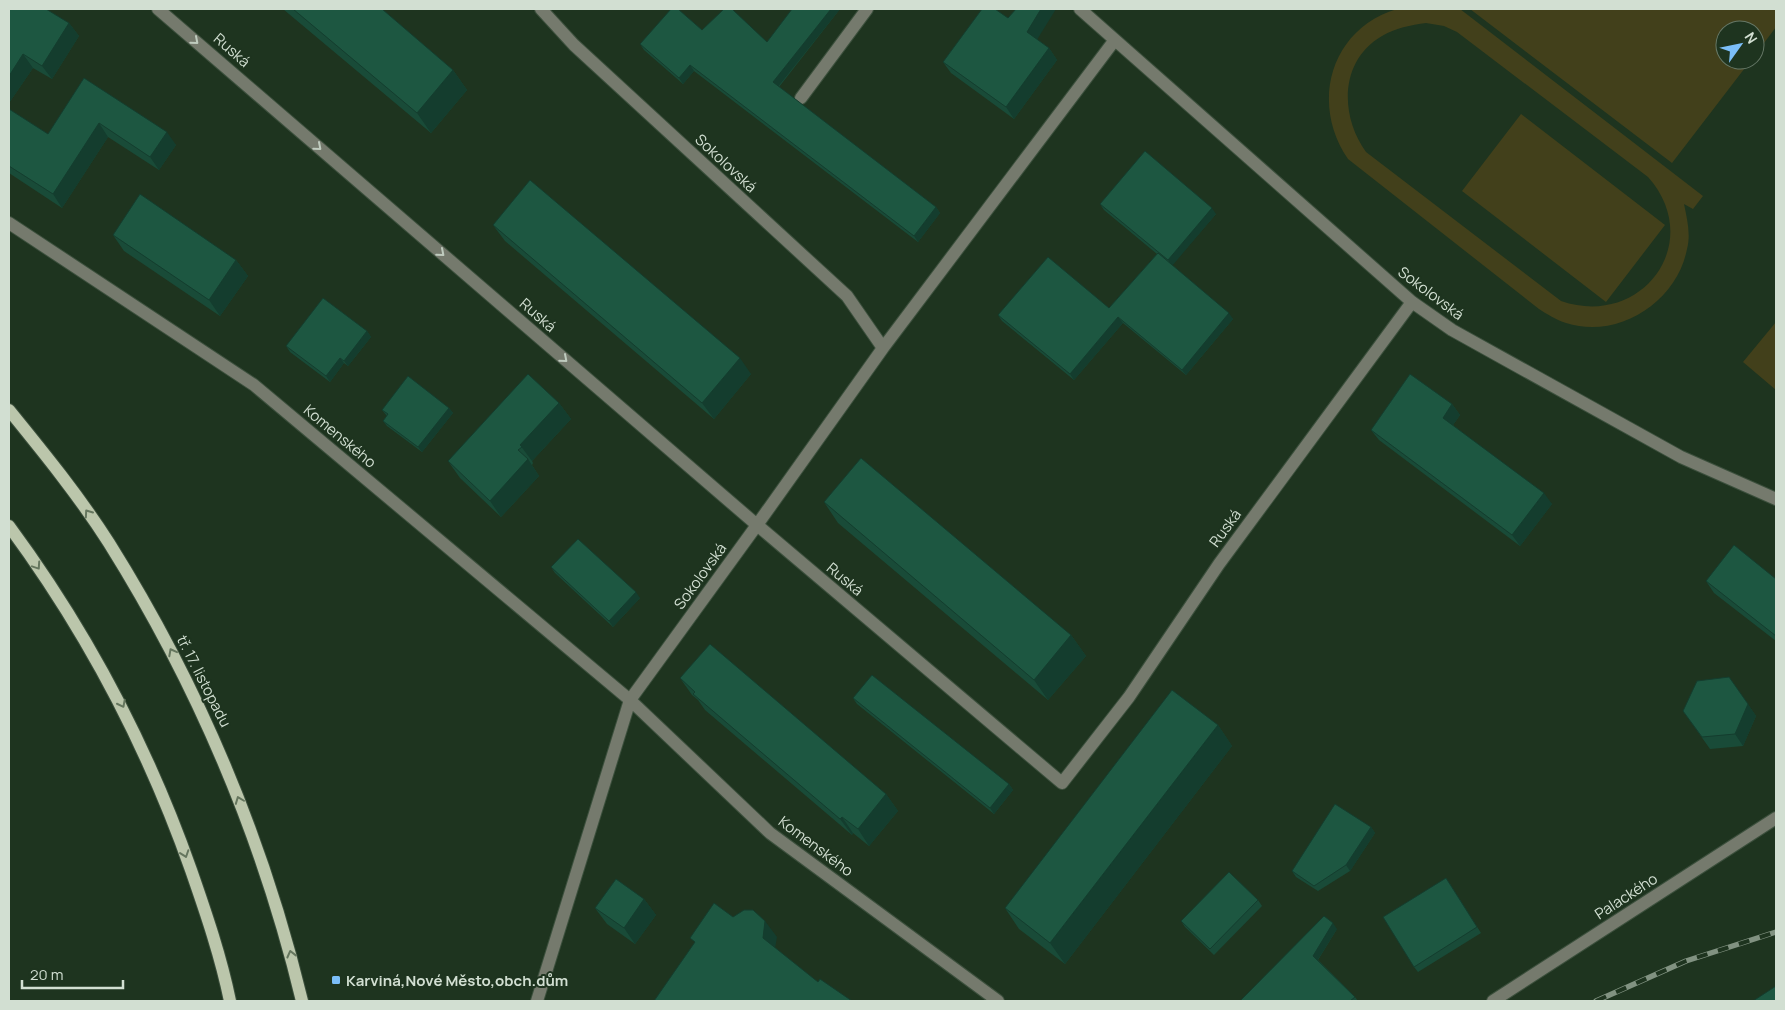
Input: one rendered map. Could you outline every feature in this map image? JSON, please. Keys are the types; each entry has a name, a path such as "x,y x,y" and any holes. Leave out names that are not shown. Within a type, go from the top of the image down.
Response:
{"main road":[{"name":"tř. 17. listopadu","path":"9,410 61,475 108,542 184,676 224,758 258,849 290,948 302,1001"},
{"path":"9,526 53,590 100,664 140,741 160,787 196,885 230,1001"}],"street":[{"name":"Ruská","path":"158,9 757,526 1062,783 1130,697 1218,564 1412,302"},
{"name":"Sokolovská","path":"540,9 574,45 846,296 883,348"},
{"path":"801,98 867,9"},
{"name":"Sokolovská","path":"1080,9 1412,302 1452,330 1681,457 1776,499"},
{"name":"Sokolovská","path":"630,700 757,526 883,348 1114,41"},
{"name":"Komenského","path":"9,223 254,385 630,700 770,833 998,1001"},
{"path":"537,1001 630,700"},
{"name":"Palackého","path":"1493,1001 1776,818"}],"shaded area":[{"path":"1397,9 1460,9 1703,196 1693,209 1684,204 1689,232 1687,249 1681,268 1671,285 1658,300 1642,312 1624,321 1605,326 1586,327 1566,323 1552,317 1539,309 1348,159 1336,138 1330,115 1329,93 1333,71 1342,51 1356,33 1374,19","holes":["1426,23 1444,26 1457,32 1648,177 1664,202 1670,228 1667,252 1657,274 1639,291 1617,303 1590,306 1561,301 1366,152 1357,138 1348,106 1351,74 1358,60 1368,47 1392,31"]},
{"path":"1470,9 1774,9 1776,11 1776,27 1765,42 1765,20 1715,20 1715,70 1743,70 1672,163"},
{"path":"1521,114 1665,225 1606,302 1462,191"},
{"path":"1776,322 1776,390 1743,362"}],"building":[{"path":"9,9 46,9 69,23 42,66 23,54 9,76"},
{"path":"293,9 382,9 453,70 417,113"},
{"path":"671,9 678,9 702,30 724,9 732,9 767,42 792,9 831,9 773,82 936,207 914,236 690,65 679,78 640,44"},
{"path":"982,9 995,9 1008,18 1016,9 1041,9 1027,32 1049,48 1006,107 943,62"},
{"path":"84,78 167,132 150,157 99,123 53,194 9,166 9,109 48,134"},
{"path":"1145,151 1212,208 1168,260 1100,204"},
{"path":"530,180 740,358 702,403 493,225"},
{"path":"140,194 236,260 209,300 113,235"},
{"path":"1158,253 1229,313 1182,370 1118,317 1070,374 998,315 1048,257 1109,308"},
{"path":"323,298 367,331 344,361 340,358 326,376 286,346"},
{"path":"528,374 559,403 520,445 522,447 518,450 528,459 490,501 448,461"},
{"path":"1410,374 1452,404 1443,418 1544,493 1512,535 1371,430"},
{"path":"408,376 449,408 418,447 383,421 388,414 382,410"},
{"path":"861,458 1071,635 1034,680 824,502"},
{"path":"578,539 636,592 609,621 551,567"},
{"path":"1734,545 1776,579 1776,636 1706,581"},
{"path":"710,644 886,794 858,829 842,817 840,819 761,752 693,694 695,692 680,678"},
{"path":"872,675 1009,784 990,808 853,698"},
{"path":"1729,677 1748,704 1735,734 1702,737 1683,711 1697,681"},
{"path":"1172,690 1218,725 1050,943 1005,908"},
{"path":"1335,804 1371,827 1346,865 1314,886 1292,871"},
{"path":"1229,872 1258,900 1210,949 1181,921"},
{"path":"1446,878 1477,927 1414,967 1383,917"},
{"path":"616,879 644,899 624,928 595,908"},
{"path":"714,903 733,917 744,910 753,910 765,921 763,938 818,982 820,979 852,1001 654,1001 695,942 690,938"},
{"path":"1324,916 1333,923 1313,956 1355,997 1350,1001 1240,1001"},
{"path":"1776,986 1776,1001 1753,1001"}],"railway":[{"path":"1596,1001 1686,961 1776,932"}],"place":[{"name":"Karviná,Nové Město,obch.dům","path":"336,980"}]}
